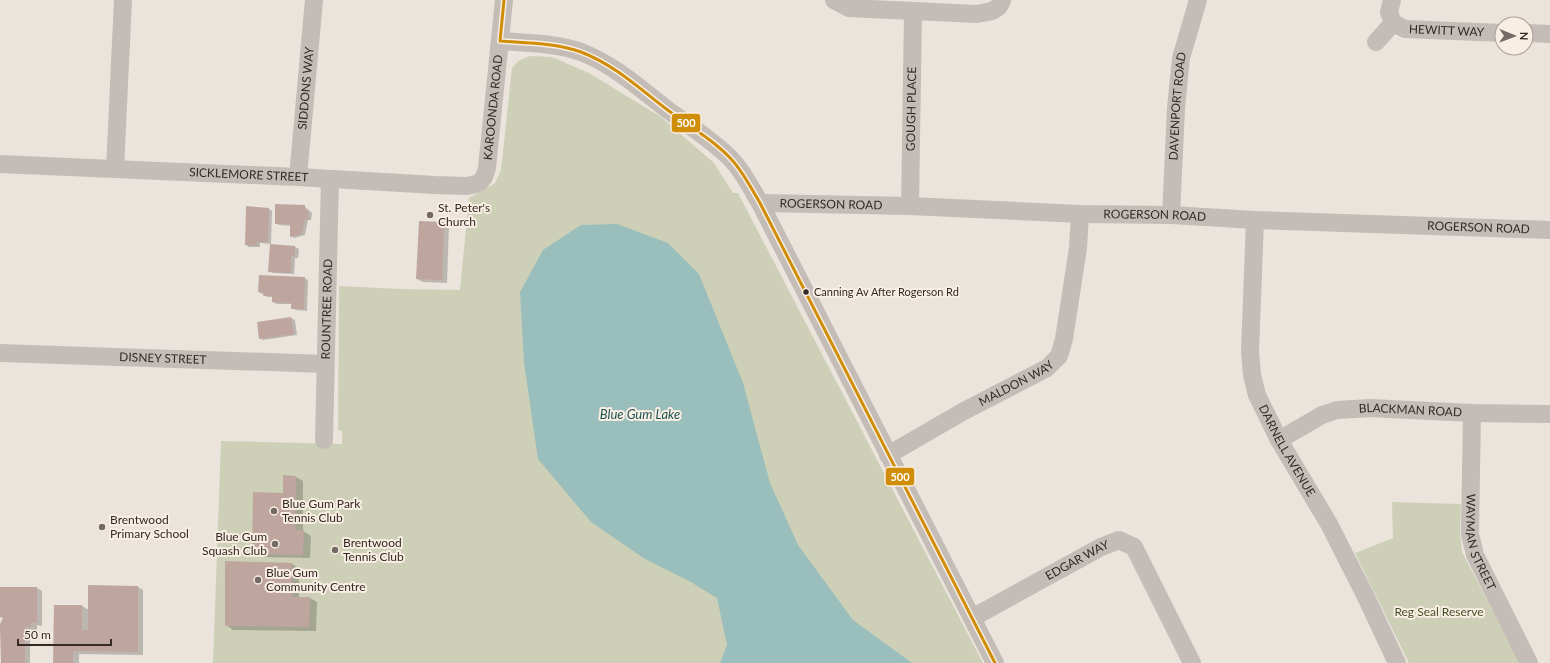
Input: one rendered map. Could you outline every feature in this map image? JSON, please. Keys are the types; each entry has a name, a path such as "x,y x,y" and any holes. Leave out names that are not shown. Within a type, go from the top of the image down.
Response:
{"street":[{"path":"115,168 123,0"},
{"name":"SIDDONS WAY","path":"298,177 314,0"},
{"name":"KAROONDA ROAD","path":"487,168 504,0"},
{"path":"834,0 849,8 976,14 993,11 1001,5 1002,0"},
{"name":"DAVENPORT ROAD","path":"1171,215 1176,108 1181,58 1198,0"},
{"name":"HEWITT WAY","path":"1392,0 1389,12 1393,23 1405,29 1494,33"},
{"name":"GOUGH PLACE","path":"910,206 913,12"},
{"name":"HEWITT WAY","path":"1376,42 1393,23"},
{"path":"1534,33 1550,34"},
{"path":"500,41 544,45 580,52 616,72 727,155 740,170 760,203 995,663"},
{"name":"SICKLEMORE STREET","path":"0,164 115,168 467,186 480,182 487,168"},
{"name":"ROUNTREE ROAD","path":"324,440 330,179"},
{"name":"ROGERSON ROAD","path":"760,203 910,206 1080,214 1171,215 1255,220 1550,230"},
{"name":"MALDON WAY","path":"888,455 964,411 1047,368 1059,356 1064,339 1078,248 1080,214"},
{"name":"DARNELL AVENUE","path":"1255,220 1250,351 1252,375 1257,395 1279,440 1329,524 1365,595 1396,663"},
{"name":"DISNEY STREET","path":"0,353 325,364"},
{"name":"BLACKMAN ROAD","path":"1279,440 1322,415 1337,410 1370,408 1472,413 1550,414"},
{"name":"WAYMAN STREET","path":"1472,413 1470,534 1475,555 1529,663"},
{"name":"EDGAR WAY","path":"972,618 1094,551 1119,540 1134,547 1192,663"}],"green space":[{"path":"530,56 552,57 589,73 661,117 714,163 733,193 738,193 983,663 213,663 221,441 342,444 342,431 338,430 339,286 460,290 469,198 495,183 501,170 512,68 518,61"},
{"name":"Reg Seal Reserve","path":"1392,502 1461,504 1460,530 1462,552 1520,663 1409,663 1355,553 1393,538"}],"water":[{"name":"Blue Gum Lake","path":"617,224 668,243 699,274 743,383 770,483 798,545 853,620 912,663 720,663 727,645 717,598 689,581 645,559 591,522 538,459 524,363 520,292 543,250 581,225"}],"building":[{"path":"275,204 305,205 305,210 308,210 308,219 305,219 302,234 290,237 290,224 275,224"},
{"path":"246,206 269,208 268,242 257,242 257,246 245,245"},
{"path":"419,221 444,222 442,280 416,279"},
{"path":"270,244 295,246 295,256 291,256 291,273 268,272"},
{"path":"259,275 305,277 304,309 291,309 291,303 272,302 272,296 263,296 264,293 258,292"},
{"path":"291,317 294,334 259,339 257,322"},
{"name":"Blue Gum Park Tennis Club","path":"283,475 296,476 295,530 304,530 303,555 252,554 253,492 283,493"},
{"name":"Blue Gum Community Centre","path":"225,561 292,563 292,597 310,597 309,627 225,626"},
{"path":"88,585 138,586 138,652 73,651 73,663 53,663 54,605 82,605 82,630 88,630"},
{"path":"0,587 37,587 37,623 31,623 31,628 25,627 25,663 1,663 0,624 3,618 0,617"}],"transit line":[{"name":"500","path":"500,41 504,0"},
{"name":"500","path":"500,41 562,47 593,57 627,78 669,111 710,140 736,165 747,180 760,203 995,663"}],"place":[{"name":"St. Peter's Church","path":"430,215"},
{"name":"Canning Av After Rogerson Rd","path":"806,292"},
{"name":"Blue Gum Park Tennis Club","path":"274,511"},
{"name":"Brentwood Primary School","path":"102,527"},
{"name":"Blue Gum Squash Club","path":"275,544"},
{"name":"Brentwood Tennis Club","path":"335,550"},
{"name":"Blue Gum Community Centre","path":"258,580"}]}
